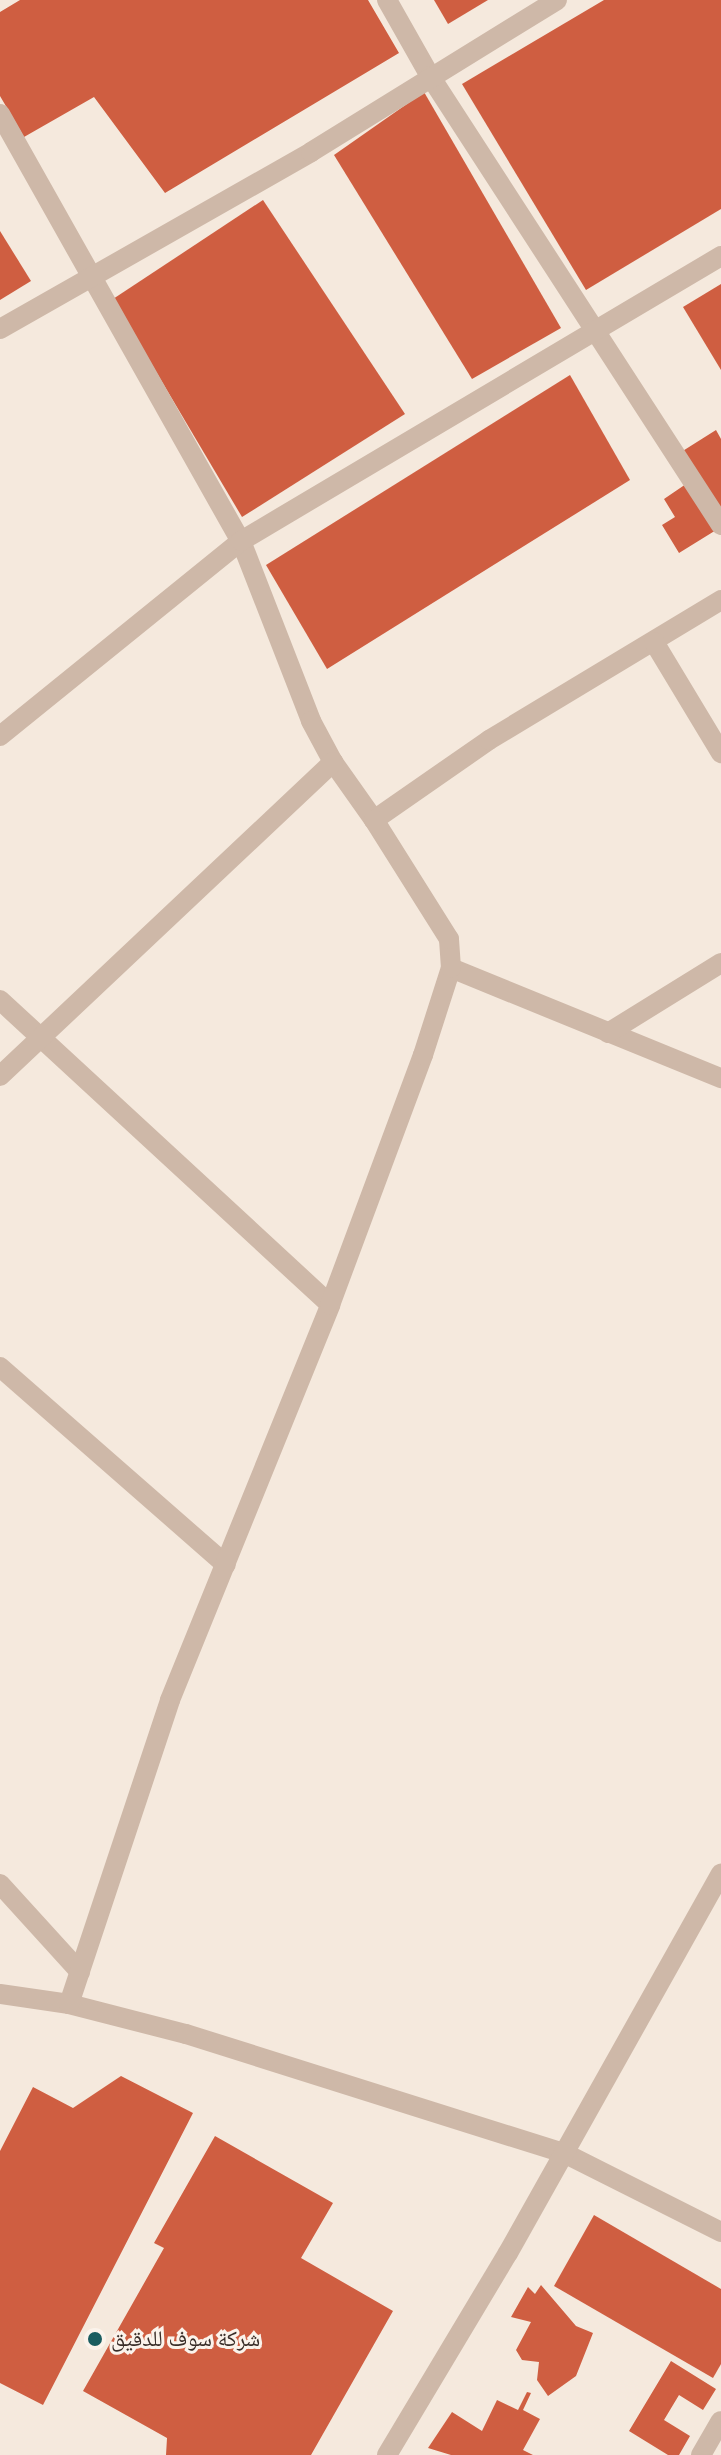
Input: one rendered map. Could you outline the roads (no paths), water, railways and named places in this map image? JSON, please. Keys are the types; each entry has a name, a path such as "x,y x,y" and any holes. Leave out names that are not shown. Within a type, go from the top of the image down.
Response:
{"street":[{"path":"387,0 430,76 721,525"},
{"path":"0,329 311,152 557,0"},
{"path":"0,114 95,277 241,541 311,721 333,762 374,820 449,939 451,968 423,1055 330,1305 170,1700 69,2004"},
{"path":"0,736 241,541 721,256"},
{"path":"374,820 489,740 721,600"},
{"path":"654,642 721,753"},
{"path":"0,1076 333,762"},
{"path":"608,1033 721,963"},
{"path":"451,968 721,1078"},
{"path":"0,1000 330,1305"},
{"path":"0,1367 226,1565"},
{"path":"387,2455 564,2153 721,1874"},
{"path":"0,1884 80,1972"},
{"path":"0,1994 69,2004 186,2034 564,2153 721,2232"},
{"path":"701,2455 721,2421"}],"place":[{"name":"شركة سوف للدقيق","path":"95,2339"}]}
